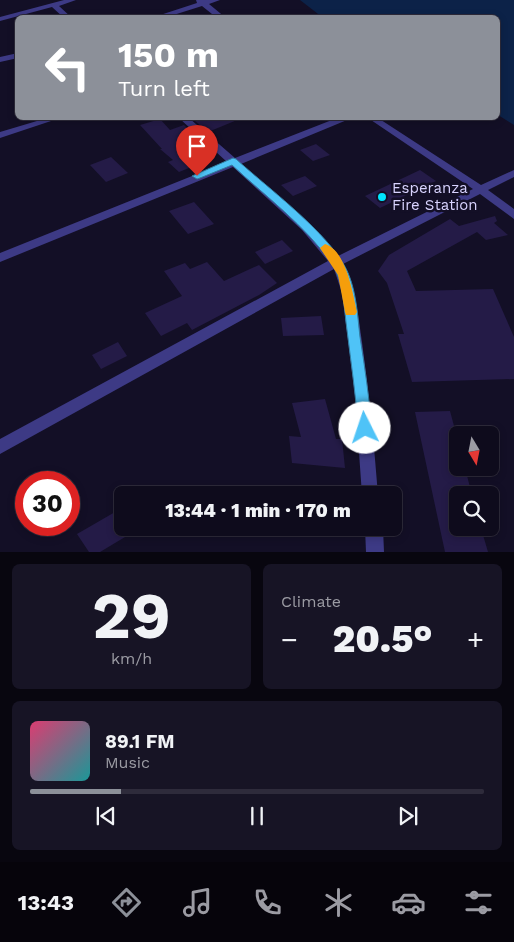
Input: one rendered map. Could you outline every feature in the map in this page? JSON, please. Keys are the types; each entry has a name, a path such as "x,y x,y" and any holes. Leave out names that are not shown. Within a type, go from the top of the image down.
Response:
{"street":[{"path":"0,18 72,0"},
{"path":"163,15 200,2 216,0"},
{"path":"200,2 220,15"},
{"path":"54,5 66,15"},
{"path":"0,60 15,56"},
{"path":"0,136 49,120"},
{"path":"186,120 306,227 336,262 343,275 348,293 362,396 369,486"},
{"path":"0,258 233,161 339,120"},
{"path":"375,120 480,189 514,214"},
{"path":"0,446 336,262 514,172"},
{"path":"374,536 375,552"}],"water":[{"path":"300,0 514,0 514,125 500,116 500,15 319,15"}],"building":[{"path":"161,120 170,130 184,125 197,137 183,143 191,150 185,152 199,164 179,172 168,162 173,160 160,149 162,149 140,125"},
{"path":"198,120 237,120 208,132 195,121"},
{"path":"316,144 330,155 313,161 300,150"},
{"path":"111,157 128,173 106,182 90,165"},
{"path":"420,170 436,181 380,208 365,196"},
{"path":"305,176 317,186 293,196 281,185"},
{"path":"194,202 214,224 188,234 169,211"},
{"path":"495,216 497,221 494,223 508,235 486,240 477,232 407,271 416,291 493,289 514,337 514,379 412,382 398,334 404,334 387,283 378,271 389,255 450,219 459,226"},
{"path":"282,240 293,251 265,264 255,252"},
{"path":"207,262 224,281 259,265 277,283 259,295 192,330 187,323 161,336 145,313 182,296 164,271 185,263 190,269"},
{"path":"321,316 324,335 283,336 281,318"},
{"path":"118,342 127,356 101,369 92,355"},
{"path":"325,399 336,439 342,439 345,468 292,463 289,436 301,437 292,403"},
{"path":"450,411 454,426 449,426 449,476 467,476 470,486 449,486 449,536 483,536 488,552 445,552 415,412"},
{"path":"114,513 114,536 127,536 100,552 89,552 78,536 80,536 80,532"}],"slow traffic":[{"path":"325,248 343,275 351,312"}],"place":[{"name":"Esperanza Fire Station","path":"382,197"}],"route":[{"path":"197,176 233,161 306,227 327,249 336,262 343,275 348,293 365,428"}]}
